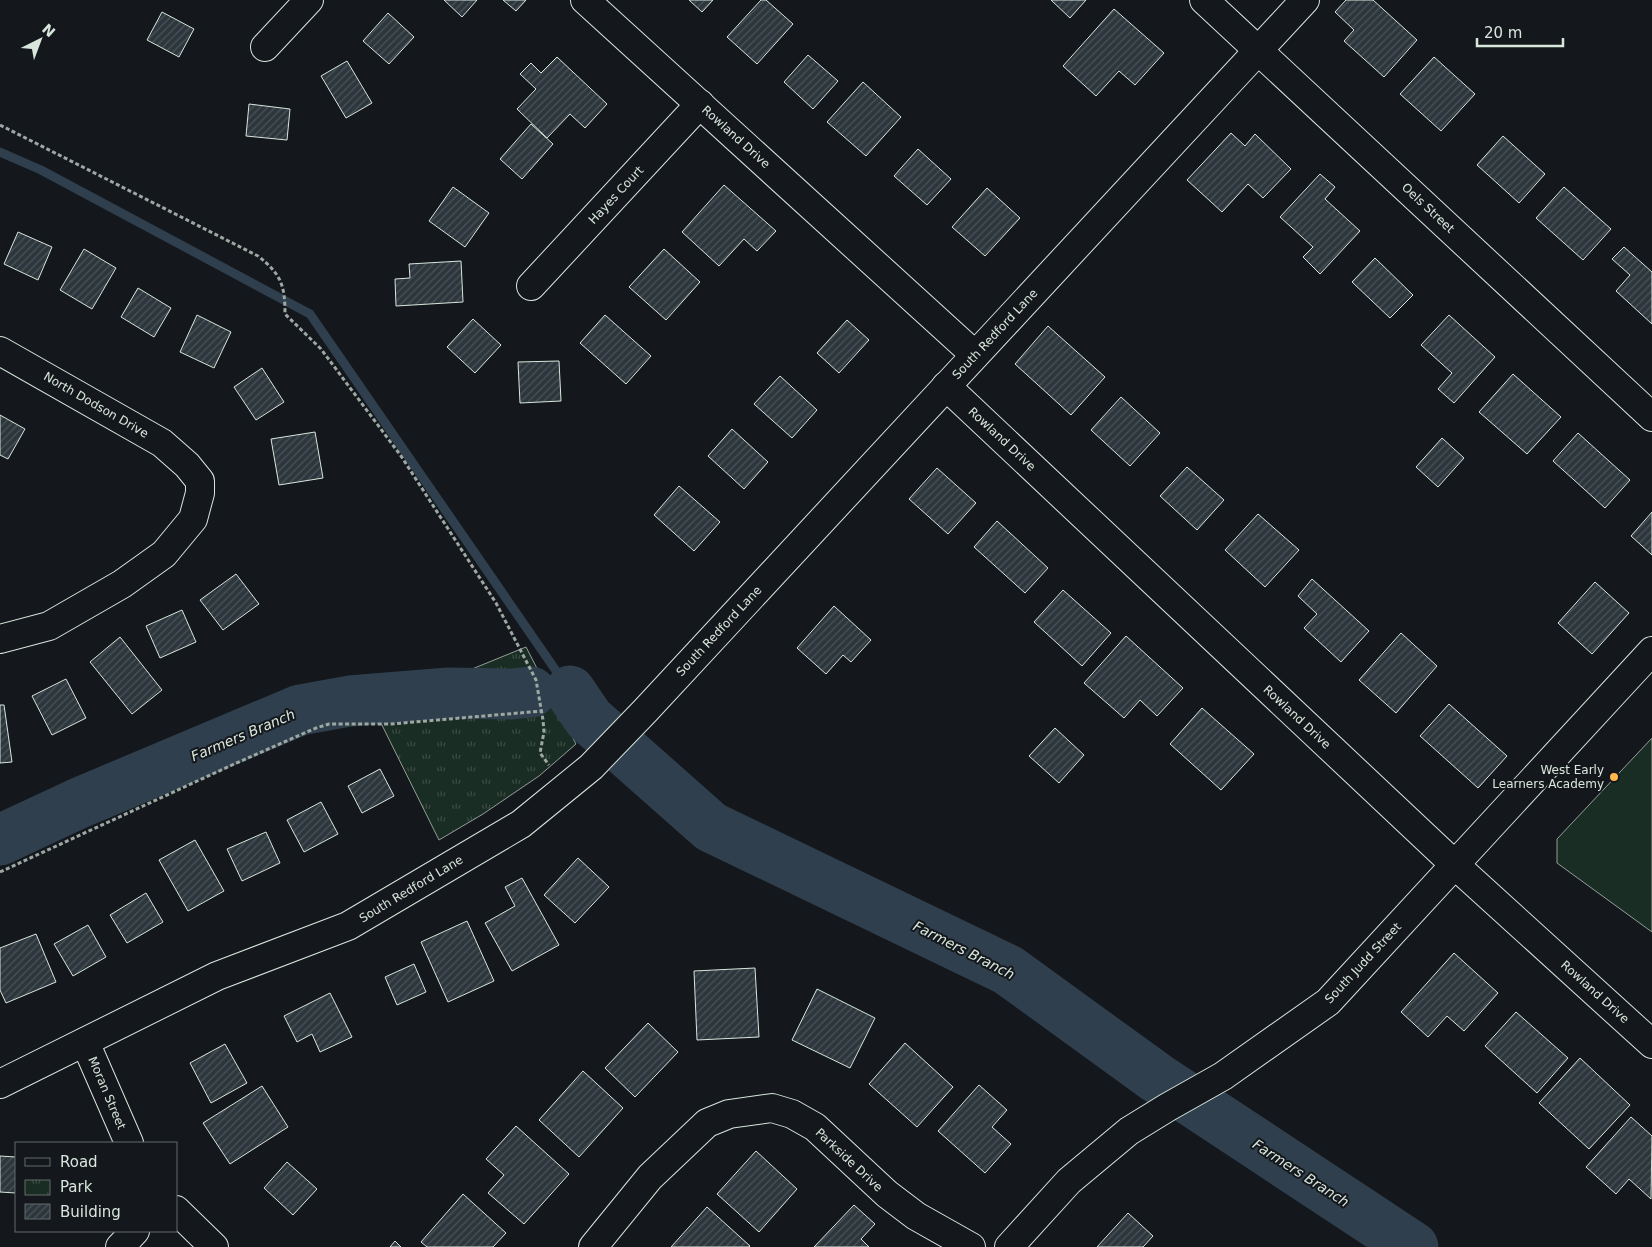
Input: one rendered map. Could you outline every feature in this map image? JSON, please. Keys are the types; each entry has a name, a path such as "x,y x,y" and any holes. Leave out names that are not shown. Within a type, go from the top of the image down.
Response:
{"street":[{"path":"265,47 309,0"},
{"name":"Rowland Drive","path":"585,0 975,355"},
{"name":"Oels Street","path":"1204,0 1652,417"},
{"name":"South Redford Lane","path":"0,1084 217,976 348,926 521,824 591,767 1305,0"},
{"name":"Hayes Court","path":"532,286 700,104"},
{"name":"North Dodson Drive","path":"0,352 27,365 162,443 187,465 200,481 200,493 193,519 164,554 122,584 49,626 0,639"},
{"name":"Rowland Drive","path":"946,386 1454,865 1652,1044"},
{"name":"South Judd Street","path":"1009,1247 1069,1181 1129,1131 1223,1076 1328,1002 1652,651"},
{"name":"Moran Street","path":"85,1042 128,1142"},
{"name":"Parkside Drive","path":"593,1247 650,1177 706,1123 729,1114 772,1108 792,1114 815,1127 887,1194 916,1216 971,1247"},
{"path":"178,1212 214,1247"},
{"path":"120,1247 134,1232"}],"path":[{"path":"0,125 258,256 273,268 285,293 285,314 321,349 400,456 496,603 536,680 544,732 540,753 566,787"},
{"path":"0,872 232,765 329,724 391,724 542,711"}],"green space":[{"path":"526,647 576,744 539,776 483,814 439,840 374,709"},
{"path":"1652,738 1652,932 1557,863 1557,839"}],"building":[{"path":"444,0 477,0 462,17"},
{"path":"503,0 526,0 516,11"},
{"path":"689,0 713,0 702,12"},
{"path":"761,0 766,0 793,24 757,64 727,37"},
{"path":"1051,0 1086,0 1070,18"},
{"path":"1346,0 1373,0 1417,40 1384,77 1344,41 1354,30 1335,12"},
{"path":"1114,9 1164,53 1135,85 1119,71 1096,96 1063,66"},
{"path":"162,12 194,29 179,57 147,40"},
{"path":"388,13 414,37 389,64 363,41"},
{"path":"808,55 838,81 813,109 784,82"},
{"path":"557,57 607,104 585,128 570,114 547,138 517,109 536,89 520,74 531,63 541,73"},
{"path":"1434,57 1475,94 1441,131 1400,94"},
{"path":"347,61 372,103 346,118 321,76"},
{"path":"863,82 901,117 866,156 827,122"},
{"path":"249,104 290,109 287,140 246,136"},
{"path":"531,124 553,144 522,179 500,159"},
{"path":"1231,133 1245,146 1255,134 1291,169 1263,198 1248,184 1222,212 1187,180"},
{"path":"1503,136 1545,174 1519,203 1477,165"},
{"path":"918,149 951,179 927,205 894,176"},
{"path":"1320,174 1335,187 1325,199 1360,231 1320,274 1303,257 1313,247 1280,217"},
{"path":"724,185 776,231 757,251 744,239 719,266 682,232"},
{"path":"453,187 489,213 465,247 429,221"},
{"path":"1564,187 1611,229 1583,260 1536,218"},
{"path":"987,188 1020,218 985,256 952,227"},
{"path":"18,232 52,247 38,280 4,264"},
{"path":"1624,247 1652,272 1652,324 1616,291 1630,275 1612,259"},
{"path":"84,249 116,268 92,309 60,290"},
{"path":"664,249 700,282 666,320 629,287"},
{"path":"1375,258 1413,295 1390,318 1352,282"},
{"path":"461,261 463,302 396,306 395,279 410,278 409,264"},
{"path":"138,288 171,308 154,337 121,317"},
{"path":"197,315 231,332 214,368 180,352"},
{"path":"605,315 651,356 626,384 580,343"},
{"path":"1449,315 1495,357 1454,403 1438,389 1452,373 1421,345"},
{"path":"473,319 501,345 475,373 447,347"},
{"path":"847,320 869,340 839,373 817,353"},
{"path":"1048,326 1105,377 1071,415 1015,364"},
{"path":"559,361 561,401 520,403 518,362"},
{"path":"262,368 284,402 256,420 234,387"},
{"path":"1513,374 1561,417 1527,454 1479,412"},
{"path":"780,376 817,410 792,438 754,404"},
{"path":"1121,397 1160,433 1130,466 1091,430"},
{"path":"0,415 25,429 8,459 0,455"},
{"path":"732,429 768,462 744,489 708,456"},
{"path":"315,432 323,478 279,485 271,439"},
{"path":"1578,433 1630,480 1605,508 1553,461"},
{"path":"1442,438 1464,458 1438,487 1416,467"},
{"path":"1187,467 1224,500 1197,530 1160,496"},
{"path":"937,468 976,503 948,534 909,499"},
{"path":"679,486 720,522 694,551 654,515"},
{"path":"1652,512 1652,555 1631,536"},
{"path":"1258,514 1299,550 1265,587 1225,550"},
{"path":"997,521 1048,568 1025,593 974,547"},
{"path":"236,574 259,604 223,630 200,600"},
{"path":"1312,579 1369,631 1341,662 1304,628 1317,614 1298,596"},
{"path":"1595,582 1629,613 1592,654 1558,623"},
{"path":"1063,590 1111,633 1082,666 1034,622"},
{"path":"834,606 871,640 851,662 843,655 826,674 797,648"},
{"path":"182,610 196,642 160,658 146,626"},
{"path":"1401,633 1437,666 1396,713 1359,680"},
{"path":"1126,636 1183,688 1157,716 1140,700 1124,718 1084,683"},
{"path":"120,637 162,690 132,714 90,662"},
{"path":"66,679 86,718 52,735 32,696"},
{"path":"1449,704 1507,756 1478,788 1420,736"},
{"path":"0,705 4,705 12,762 0,763"},
{"path":"1202,708 1254,754 1221,790 1170,744"},
{"path":"1055,728 1084,755 1059,783 1029,756"},
{"path":"380,769 394,796 362,813 348,786"},
{"path":"321,802 338,834 304,852 287,820"},
{"path":"266,832 280,863 242,881 227,849"},
{"path":"195,840 224,891 188,911 159,860"},
{"path":"578,858 609,887 575,923 544,895"},
{"path":"522,878 559,945 512,971 485,923 515,906 505,887"},
{"path":"146,893 163,922 127,943 110,915"},
{"path":"467,921 494,981 448,1002 421,942"},
{"path":"88,925 106,957 73,976 54,944"},
{"path":"36,934 56,982 6,1003 0,990 0,948"},
{"path":"1454,953 1498,993 1464,1031 1447,1016 1428,1037 1401,1012"},
{"path":"414,964 426,992 397,1005 385,977"},
{"path":"755,968 759,1037 697,1040 694,971"},
{"path":"817,989 875,1018 850,1068 792,1040"},
{"path":"330,993 352,1037 320,1052 312,1034 297,1042 284,1016"},
{"path":"1516,1012 1568,1058 1537,1093 1485,1046"},
{"path":"648,1023 678,1052 635,1097 605,1068"},
{"path":"905,1043 953,1087 917,1127 869,1084"},
{"path":"225,1044 247,1083 211,1103 190,1063"},
{"path":"1580,1058 1630,1105 1589,1149 1539,1103"},
{"path":"583,1071 623,1108 579,1157 539,1120"},
{"path":"979,1085 1007,1110 992,1127 1011,1144 985,1173 938,1131"},
{"path":"262,1086 288,1127 230,1164 203,1123"},
{"path":"1631,1117 1652,1136 1651,1199 1629,1179 1616,1194 1586,1167"},
{"path":"516,1126 569,1174 524,1224 488,1193 504,1175 486,1159"},
{"path":"756,1151 797,1189 759,1232 717,1194"},
{"path":"0,1156 15,1157 15,1193 0,1192"},
{"path":"287,1162 317,1189 293,1215 264,1188"},
{"path":"463,1194 506,1233 493,1247 427,1247 421,1242"},
{"path":"854,1205 875,1224 861,1239 869,1247 814,1247"},
{"path":"707,1207 750,1246 671,1247"},
{"path":"1128,1213 1153,1236 1143,1247 1097,1247"},
{"path":"395,1241 401,1247 390,1247"}],"waterway":[{"path":"0,152 41,170 310,314 570,691"},
{"path":"546,690 570,691"},
{"name":"Farmers Branch","path":"570,691 589,719 711,827 1008,970 1157,1078 1413,1247"},
{"name":"Farmers Branch","path":"0,840 79,803 300,710 350,701 449,693 512,694 531,692"}],"place":[{"name":"West Early Learners Academy","path":"1614,777"}]}
